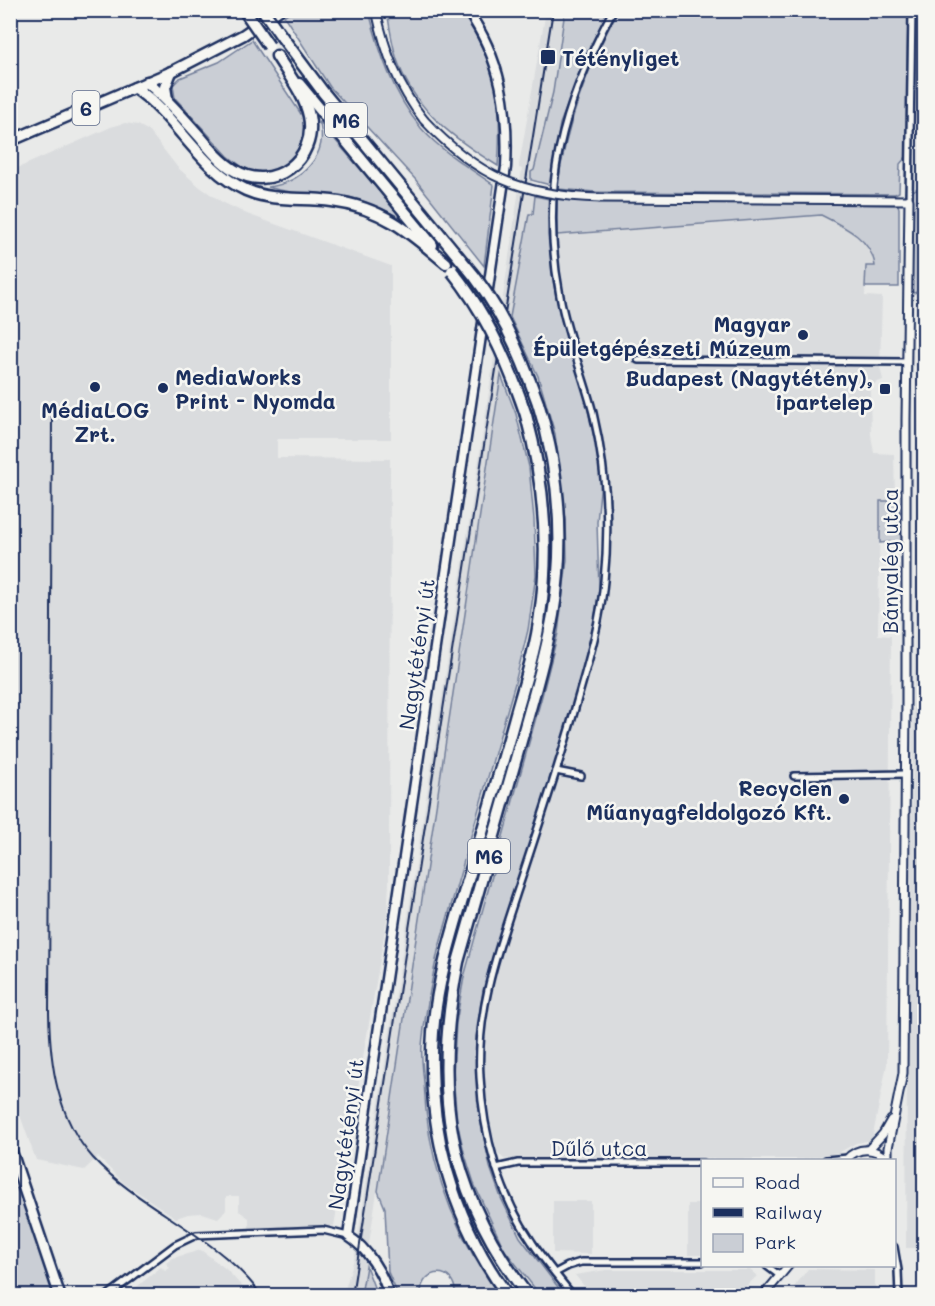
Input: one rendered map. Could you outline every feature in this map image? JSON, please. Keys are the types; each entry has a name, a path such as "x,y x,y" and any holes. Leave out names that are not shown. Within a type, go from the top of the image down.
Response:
{"highway":[{"name":"M6","path":"244,10 269,46 473,299 502,351 526,415 538,464 546,555 540,617 510,734 446,958 436,1010 432,1053 435,1120 448,1175 468,1229 489,1269 508,1296"},
{"name":"M6","path":"263,10 323,92 462,261 493,303 521,357 538,403 553,459 560,544 555,604 549,637 529,711 458,962 449,1011 445,1054 449,1117 465,1183 491,1241 528,1296"},
{"path":"147,82 217,156 235,171 259,178 278,176 291,169 301,157 306,147 310,117 304,102 277,56"},
{"path":"168,102 165,87 171,72"},
{"path":"147,82 153,102"},
{"path":"135,88 153,102 219,172 239,186 273,198 330,201 365,208 405,228 449,267"}],"main road":[{"name":"6","path":"10,141 171,72 243,35 279,10"},
{"name":"Nagytétényi út","path":"389,1296 379,1271 367,1254 348,1236 506,167 507,120 499,76 484,37 467,10"},
{"path":"10,1147 60,1296"}],"street":[{"path":"376,10 392,67 403,90 424,120 455,151 506,182 556,195 600,198 909,200"},
{"path":"573,1296 531,1241 510,1203 496,1168 487,1136 480,1073 481,1032 486,995 501,941 587,667 604,582 607,509 599,441 560,296 553,243 553,190 564,126 573,97 613,10"},
{"name":"Bányalég utca","path":"888,1159 888,1148 903,1073 907,362 912,10"},
{"path":"638,360 907,362"},
{"path":"556,771 581,776"},
{"path":"794,776 905,774"},
{"name":"Bányalég utca","path":"869,1149 883,1134 895,1112"},
{"name":"Bányalég utca","path":"847,1159 859,1151 869,1149 887,1159"},
{"name":"Dűlő utca","path":"496,1168 518,1163 701,1163"},
{"path":"107,1296 175,1245 196,1235 323,1230 348,1236"},
{"path":"896,1258 899,1296"},
{"path":"555,1273 581,1262 701,1262"},
{"path":"768,1267 779,1275"},
{"path":"763,1296 787,1267"}],"shaded area":[{"path":"546,11 565,11 553,92 531,180 535,196 533,214 529,214 510,317 361,1295 343,1296 355,1256 482,439 522,169 519,165"},
{"path":"125,123 138,125 149,131 178,168 222,202 247,214 391,266 391,439 277,439 277,458 390,459 387,919 334,1226 249,1228 249,1218 239,1211 239,1196 226,1196 226,1210 218,1218 202,1213 176,1218 124,1183 98,1157 84,1170 36,1160 11,1090 11,171"},
{"path":"821,215 848,228 866,245 874,261 875,267 866,266 865,296 882,297 880,367 883,380 875,383 870,391 871,435 874,453 894,454 895,501 880,502 878,635 891,636 887,1064 872,1140 856,1143 838,1153 805,1159 504,1159 496,1151 485,1098 484,1033 491,991 590,668 602,622 610,558 609,488 600,428 566,311 559,272 557,235"},
{"path":"921,305 924,305 924,1248 906,1248 907,1066"},
{"path":"553,1201 591,1201 591,1254 553,1253"},
{"path":"688,1204 701,1204 701,1255 688,1255"},
{"path":"201,1250 226,1269 250,1295 127,1295 161,1267 165,1271 170,1268 166,1263 173,1258"},
{"path":"808,1269 875,1270 875,1295 788,1295"},
{"path":"606,1270 750,1270 757,1276 737,1295 592,1296 575,1275"}],"green space":[{"path":"292,10 369,11 388,72 411,115 437,144 494,185 484,266 415,179 330,87 284,16"},
{"path":"387,11 461,11 483,49 495,84 499,122 498,166 453,135 427,111 416,97 397,58"},
{"path":"565,11 609,11 591,44 560,124 550,185 531,180 531,172 534,170 553,92"},
{"path":"618,11 908,11 906,157 900,164 899,192 895,194 596,192 557,189 566,142 579,97 587,75"},
{"path":"252,40 303,117 305,137 301,150 292,161 278,170 261,173 245,169 228,156 175,98 173,85 180,78 219,62"},
{"path":"319,121 402,218 369,203 348,197 288,192 268,187 291,180 310,165 320,145"},
{"path":"916,189 920,190 924,208 924,240 922,272 917,292 914,293 909,289 912,192"},
{"path":"535,196 549,199 548,235 553,281 560,316 586,401 596,445 601,481 597,522 599,590 582,672 551,780 483,990 476,1037 476,1071 480,1119 490,1167 501,1198 520,1237 564,1295 540,1295 504,1249 475,1186 464,1152 457,1122 453,1075 456,1023 464,977 558,633 567,560 566,520 555,434 538,376 510,317 529,214 533,214"},
{"path":"557,199 898,205 899,287 865,287 866,266 875,266 868,248 855,234 821,215 557,235"},
{"path":"501,375 516,414 529,467 536,575 528,630 515,683 438,951 422,1051 426,1112 445,1195 468,1246 499,1295 455,1295 454,1285 450,1279 438,1273 426,1279 422,1285 421,1295 398,1295 388,1272 385,1208 378,1191"},
{"path":"880,501 895,501 900,512 897,517 902,541 880,543"},
{"path":"11,1164 54,1295 11,1295"},
{"path":"366,1266 377,1295 361,1295"}],"railway":[{"path":"352,1296 553,10"},
{"path":"52,413 49,1013 51,1052 58,1090 71,1126 93,1158 125,1187 226,1258 245,1275 262,1296"}],"place":[{"name":"Tétényliget","path":"548,57"},
{"name":"Magyar Épületgépészeti Múzeum","path":"803,335"},
{"name":"MédiaLOG Zrt.","path":"95,387"},
{"name":"MediaWorks Print - Nyomda","path":"163,388"},
{"name":"Budapest (Nagytétény), ipartelep","path":"885,389"},
{"name":"Recyclen Műanyagfeldolgozó Kft.","path":"844,799"}]}
